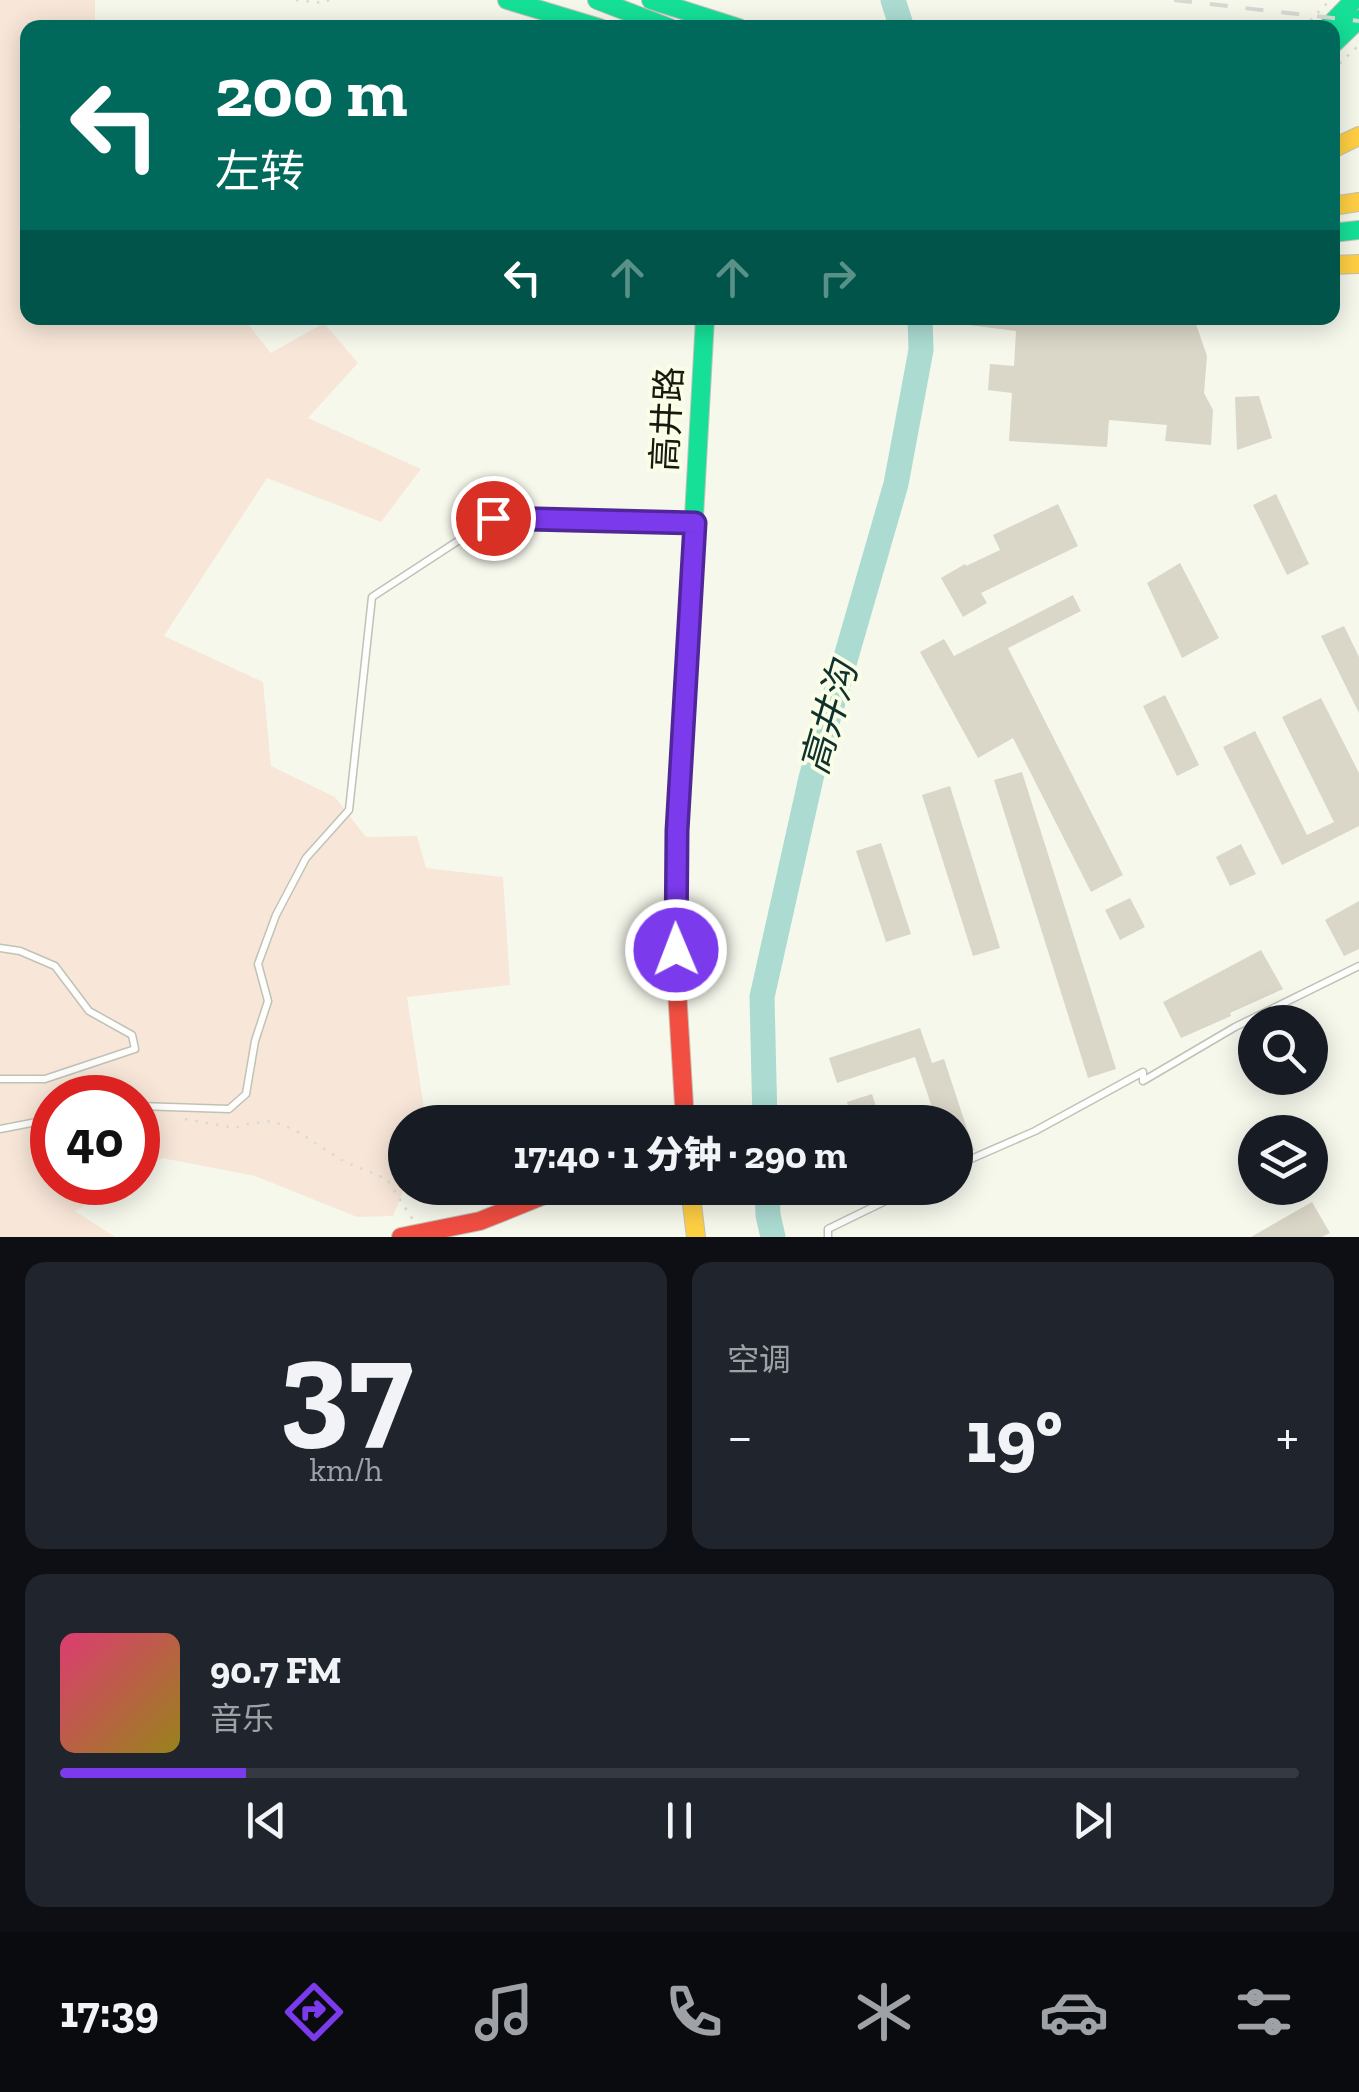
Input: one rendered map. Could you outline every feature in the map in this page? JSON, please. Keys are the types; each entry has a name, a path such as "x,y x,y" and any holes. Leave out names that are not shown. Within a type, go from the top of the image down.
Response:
{"main road":[{"path":"491,0 568,20"},
{"path":"507,0 573,20"},
{"path":"597,0 649,20"},
{"path":"619,0 689,20"},
{"path":"651,0 715,20"},
{"path":"1335,20 1354,0"},
{"path":"1340,37 1359,19"},
{"name":"高井路","path":"684,1105 678,990 677,831 705,325"},
{"path":"401,1237 480,1221 520,1205"},
{"path":"692,1205 696,1237"}],"lane":[{"path":"160,1107 228,1109 246,1094 254,1041 268,1001 258,964 276,915 306,858 350,810 372,597 493,518 695,523"},
{"path":"0,948 20,951 55,966 89,1011 132,1035 134,1049 45,1079 0,1080"},
{"path":"973,1158 1035,1131 1143,1072 1143,1081 1235,1027 1359,966"},
{"path":"0,1129 30,1123"},
{"path":"828,1237 828,1228 876,1205"}],"path":[{"path":"296,0 324,4 329,0"},
{"path":"1311,20 1330,0"},
{"path":"1340,63 1359,45"},
{"path":"184,1119 234,1128 272,1121 295,1130 345,1162 387,1179 423,1233"}],"shaded area":[{"path":"0,0 95,0 95,20 20,20 20,325 249,325 271,353 326,325 358,363 308,418 421,469 381,522 267,478 164,636 263,682 271,766 335,797 366,837 417,836 426,868 503,877 510,985 407,997 423,1105 388,1105 388,1205 397,1205 393,1216 357,1217 255,1176 160,1159 160,1075 30,1075 30,1205 85,1205 75,1211 115,1237 0,1237"}],"building":[{"path":"969,325 1196,325 1207,356 1204,393 1213,410 1211,445 1165,441 1167,425 1109,420 1107,447 1009,441 1012,393 988,390 990,364 1014,366 1016,331"},
{"path":"1259,396 1272,438 1237,450 1235,397"},
{"path":"1276,494 1309,564 1287,575 1253,505"},
{"path":"1058,504 1078,546 981,593 987,603 963,617 941,578 1000,550 993,535"},
{"path":"1180,563 1219,638 1182,658 1147,583"},
{"path":"1073,595 1081,611 1008,648 1123,875 1091,892 1013,738 978,758 920,652 944,639 954,656"},
{"path":"1344,626 1359,657 1359,713 1321,636"},
{"path":"1165,695 1199,765 1177,776 1143,706"},
{"path":"1321,698 1359,773 1359,826 1282,865 1223,747 1255,731 1307,835 1334,822 1282,717"},
{"path":"1022,772 1116,1069 1088,1078 994,780"},
{"path":"950,786 1000,948 973,956 922,795"},
{"path":"881,843 911,934 886,942 856,851"},
{"path":"1241,844 1256,874 1230,886 1216,857"},
{"path":"1130,898 1145,927 1120,940 1105,910"},
{"path":"1359,901 1359,949 1344,956 1325,920"},
{"path":"1261,950 1283,989 1248,1005 1238,1005 1231,1016 1181,1038 1163,1002"},
{"path":"920,1028 932,1063 944,1059 959,1105 931,1105 915,1057 837,1083 829,1058"},
{"path":"872,1094 876,1105 848,1105 847,1102"},
{"path":"1307,1205 1314,1205 1330,1233 1322,1237 1251,1237"}],"waterway":[{"name":"高井沟","path":"893,0 899,20"},
{"name":"高井沟","path":"765,1105 762,997 811,778 896,484 921,350 920,325"},
{"name":"高井沟","path":"768,1205 773,1237"}],"railway":[{"path":"1174,0 1359,21"}],"traffic: fast":[{"path":"507,0 573,20"},
{"path":"597,0 649,20"},
{"path":"651,0 714,20"},
{"path":"1335,20 1354,0"},
{"path":"1340,37 1359,19"},
{"path":"1340,232 1359,230"},
{"path":"690,589 705,325"}],"traffic: slow":[{"path":"1340,145 1359,136"},
{"path":"1340,205 1359,202"},
{"path":"1340,265 1359,264"},
{"path":"692,1205 696,1237"}],"traffic: jam":[{"path":"684,1105 677,990 677,831 690,589"},
{"path":"401,1237 480,1221 520,1205"}],"route":[{"path":"493,518 695,523 677,831 676,950"}]}
